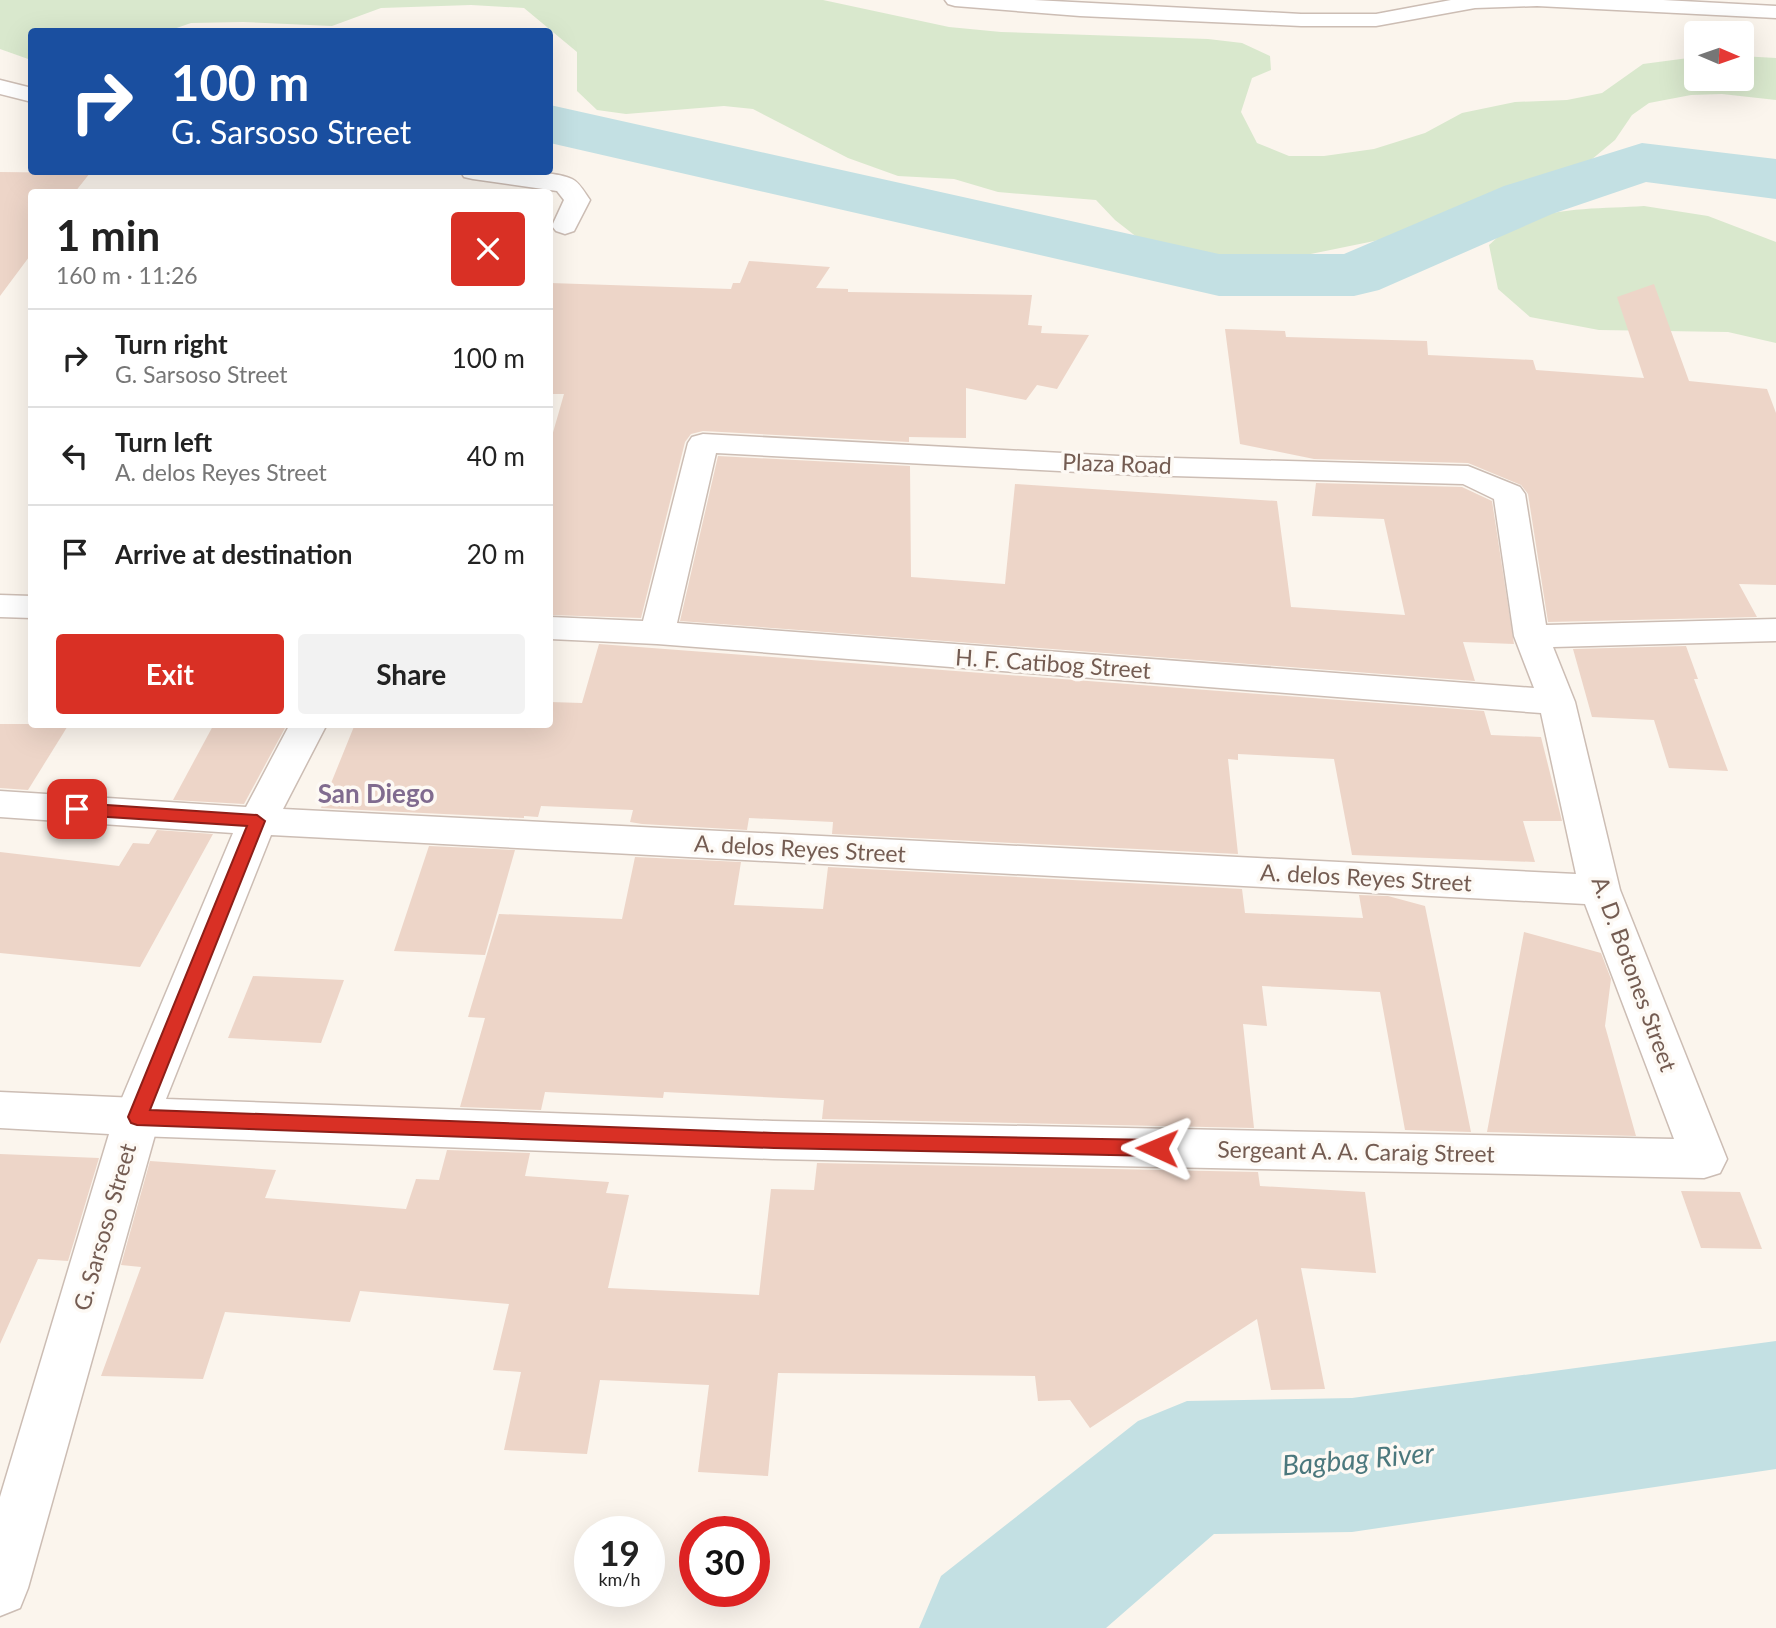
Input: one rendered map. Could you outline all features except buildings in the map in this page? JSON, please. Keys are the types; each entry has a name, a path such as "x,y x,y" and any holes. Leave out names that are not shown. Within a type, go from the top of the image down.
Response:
{"street":[{"path":"955,0 1080,10 1301,20 1376,20 1475,2 1537,0 1776,12"},
{"path":"0,86 28,94"},
{"path":"494,175 565,185 577,200 565,226"},
{"name":"Plaza Road","path":"657,633 703,443 1124,465 1468,475 1508,494 1531,636 1557,702"},
{"path":"0,606 28,607"},
{"name":"H. F. Catibog Street","path":"553,628 657,633 1557,702"},
{"path":"1531,636 1776,630"},
{"name":"A. D. Botones Street","path":"1557,702 1600,890 1704,1159"},
{"name":"G. Sarsoso Street","path":"0,1588 137,1117 257,821 307,728"},
{"name":"A. delos Reyes Street","path":"0,804 257,821 1600,890"},
{"name":"Sergeant A. A. Caraig Street","path":"0,1110 774,1140 1704,1159"}],"green space":[{"path":"0,0 823,0 949,27 1001,32 1208,39 1242,43 1270,56 1271,70 1252,78 1241,112 1257,143 1289,156 1324,156 1374,149 1425,133 1462,113 1515,102 1567,100 1602,93 1643,64 1684,59 1684,91 1754,91 1754,57 1776,58 1776,100 1722,94 1691,95 1649,103 1632,115 1615,140 1591,160 1539,177 1432,224 1389,238 1296,257 1223,260 1189,257 1147,245 1115,220 1096,200 998,192 954,179 898,176 848,158 753,109 724,106 626,114 597,110 577,91 577,52 553,32 553,28 548,28 524,8 471,5 381,8 332,26 243,22 191,23 177,28 28,28 28,59 0,49"},
{"path":"1644,206 1708,216 1776,242 1776,343 1728,332 1599,330 1530,317 1498,289 1489,245 1507,230 1525,221 1558,212"}],"waterway":[{"path":"553,125 1219,275 1354,275 1528,200 1642,162 1776,179"},
{"name":"Bagbag River","path":"993,1628 1187,1468 1352,1465 1776,1405"}],"district":[{"name":"San Diego","path":"376,794"}],"route":[{"path":"77,809 257,821 137,1117 774,1140 1157,1148"}]}
